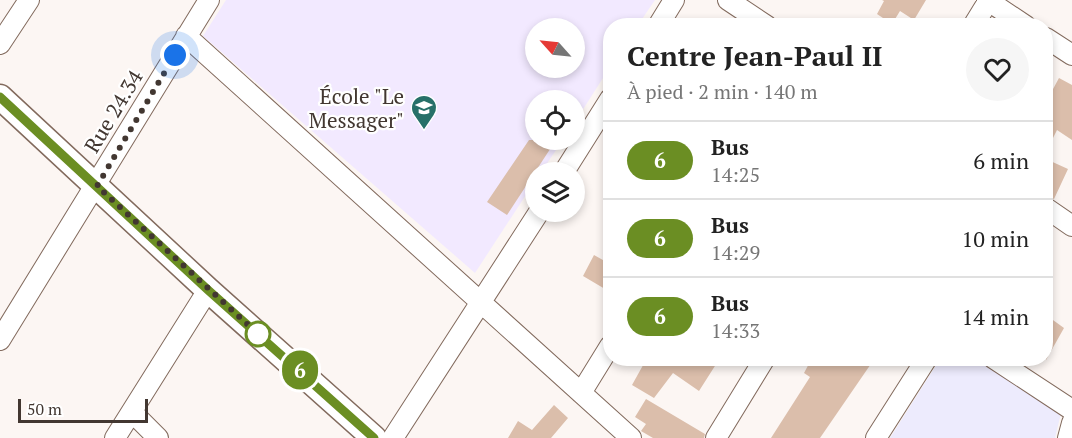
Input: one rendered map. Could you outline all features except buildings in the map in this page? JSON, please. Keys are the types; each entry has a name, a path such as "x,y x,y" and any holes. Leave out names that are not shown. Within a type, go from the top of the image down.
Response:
{"street":[{"path":"0,44 29,0"},
{"name":"Rue 24.34","path":"0,340 97,186 209,0"},
{"path":"663,18 674,0"},
{"path":"728,0 755,18"},
{"path":"978,18 988,0 1014,18"},
{"path":"186,36 631,438"},
{"path":"1053,43 1072,55"},
{"path":"0,97 208,290 374,438"},
{"path":"570,162 603,110"},
{"path":"1053,213 1072,226"},
{"path":"393,438 532,222"},
{"path":"115,438 208,290"},
{"path":"581,393 603,357"},
{"path":"716,438 760,366"},
{"path":"876,438 922,366"},
{"path":"1005,366 1072,410"},
{"path":"132,412 158,438"},
{"path":"1068,438 1072,423"}],"shaded area":[{"name":"École \"Le Messager\"","path":"226,0 655,0 643,18 603,18 603,78 585,106 585,90 525,90 525,150 556,150 548,162 525,162 525,196 475,273 203,36"},
{"path":"936,366 1009,366 1064,401 1055,438 890,438"}],"bus line":[{"name":"6","path":"0,97 208,290 374,438"}],"place":[{"name":"École \"Le Messager\"","path":"424,131"}],"route":[{"path":"175,55 97,186 208,290 260,335 258,334"}]}
